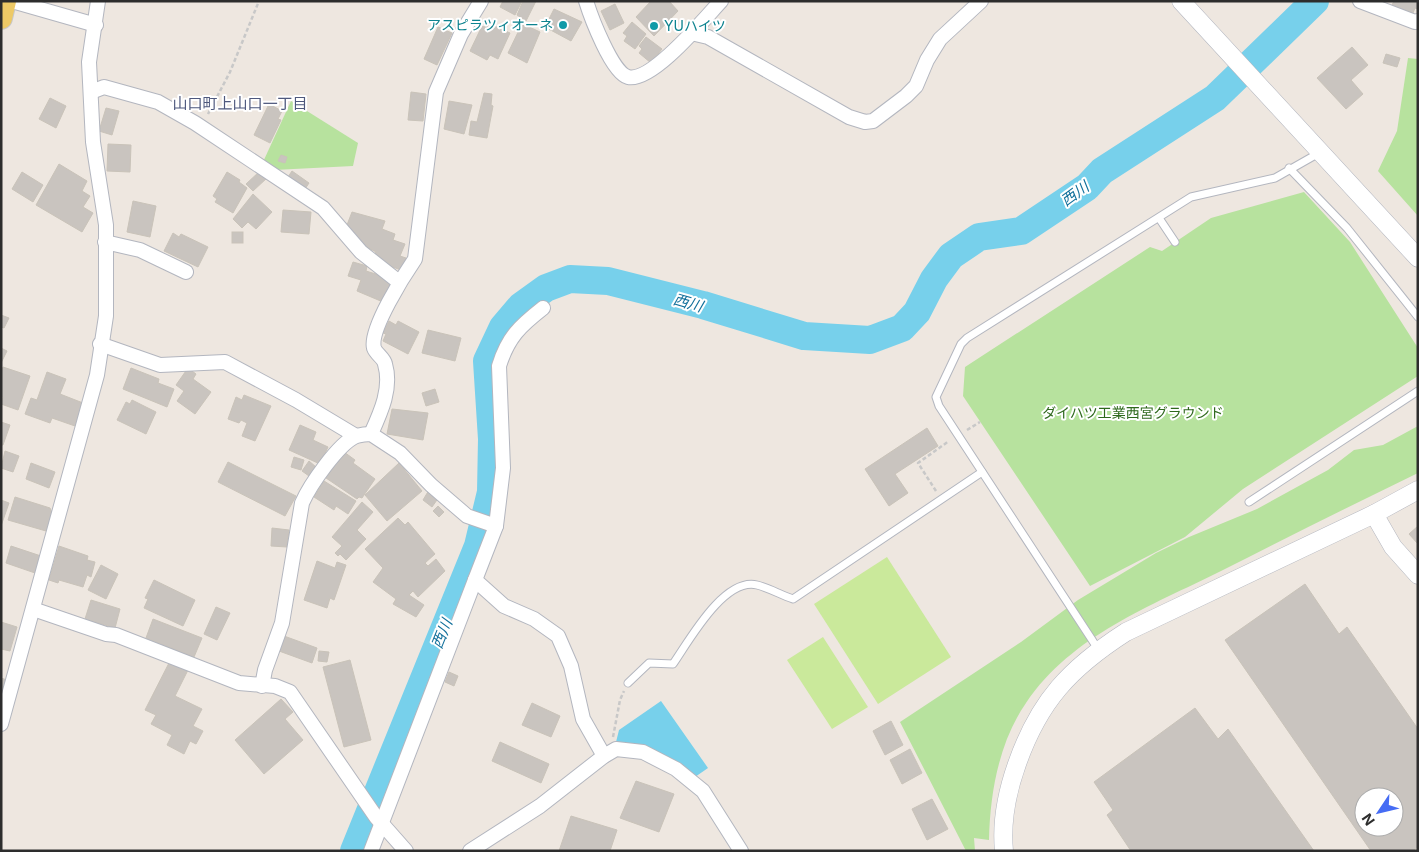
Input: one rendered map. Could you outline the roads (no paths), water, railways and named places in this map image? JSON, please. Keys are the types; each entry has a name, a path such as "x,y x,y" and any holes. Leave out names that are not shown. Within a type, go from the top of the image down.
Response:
{"main road":[{"path":"1,18 5,1"}],"street":[{"path":"12,1 96,25"},
{"path":"1,724 3,710 33,609 97,375 100,344 106,316 106,225 93,142 89,62 96,25 98,1"},
{"path":"371,434 386,400 385,363 374,349 375,332 399,282 415,259 436,92 461,34 481,1"},
{"path":"586,1 617,71 629,77 637,77 647,72 669,56 722,1"},
{"path":"691,33 716,41 822,102 865,122 873,121 916,86 927,60 940,39 981,1"},
{"path":"1181,1 1418,258"},
{"path":"1360,1 1415,22 1418,21"},
{"path":"91,92 104,87 158,102 201,127 323,208 361,252 399,282"},
{"path":"105,242 140,250 186,272"},
{"path":"370,851 378,819 496,526 503,468 499,366 503,351 516,329 543,308"},
{"path":"100,344 160,365 225,362 296,400 356,436"},
{"path":"262,686 265,670 282,623 302,503 308,489 343,445 356,436 371,434 400,453 431,486 467,516 496,526"},
{"path":"1004,851 1007,790 1029,731 1059,686 1099,650 1152,619 1374,514 1418,490"},
{"path":"1374,514 1393,547 1418,575"},
{"path":"475,580 504,606 534,619 558,636 571,666 583,719 604,756"},
{"path":"33,609 106,634 116,635 239,683 275,686 290,692 378,819 406,851"},
{"path":"470,851 540,806 604,756 616,749 643,752 676,769 703,791 741,851"}],"lane":[{"path":"1099,650 939,406 936,397 961,344 967,338 1191,197 1275,178 1289,168 1320,152"},
{"path":"1289,168 1347,228 1418,317"},
{"path":"1159,218 1175,242"},
{"path":"1249,502 1311,459 1418,391"},
{"path":"628,683 648,663 673,664 719,600 737,588 755,584 793,600 942,501 982,472"}],"water":[{"path":"661,701 708,768 695,777 678,763 659,752 638,745 616,742 619,730"}],"waterway":[{"name":"西川","path":"354,851 478,546 491,492 492,439 487,361 503,327 521,306 546,288 570,279 608,281 703,305 804,336 870,340 902,328 917,312 934,279 951,256 979,237 1021,231 1087,187 1102,171 1215,98 1315,1"}],"place":[{"name":"アスピラツィオーネ","path":"563,25"},
{"name":"YUハイツ","path":"654,26"}],"district":[{"name":"山口町上山口一丁目","path":"240,104"}],"park label":[{"name":"ダイハツ工業西宮グラウンド","path":"1133,413"}]}
